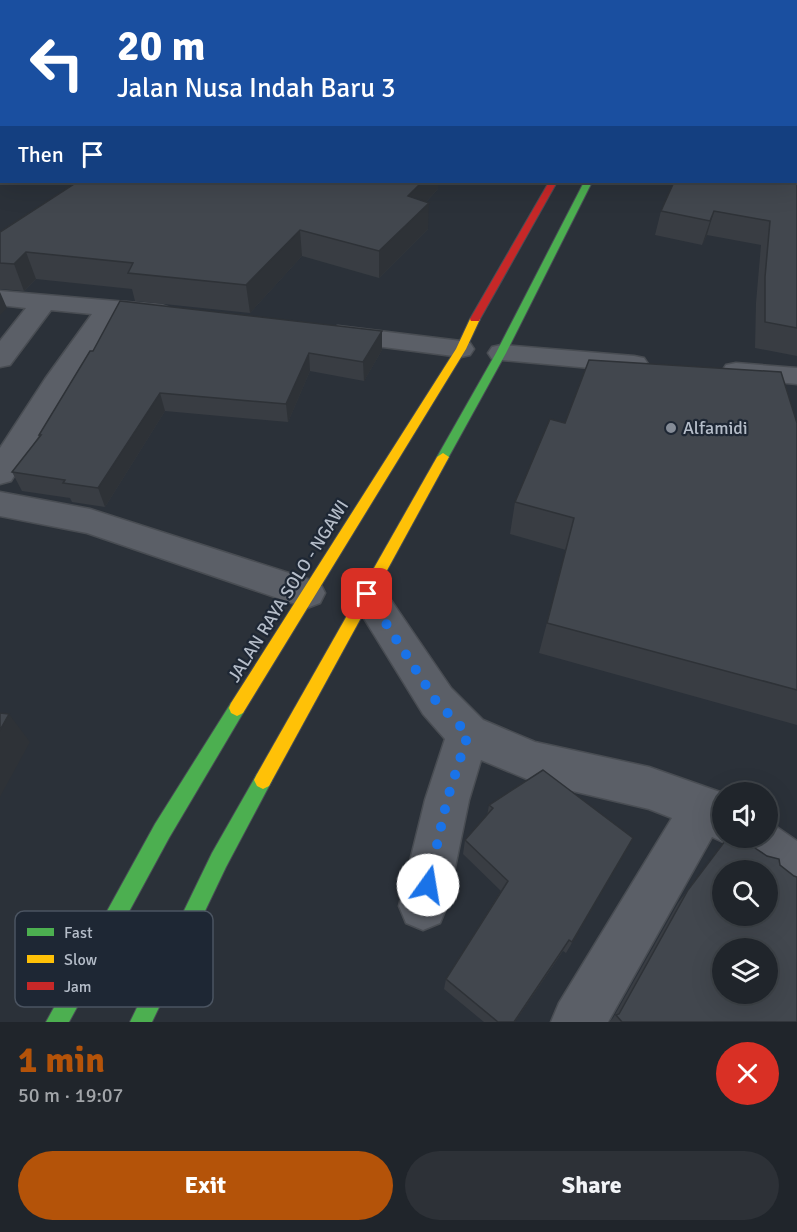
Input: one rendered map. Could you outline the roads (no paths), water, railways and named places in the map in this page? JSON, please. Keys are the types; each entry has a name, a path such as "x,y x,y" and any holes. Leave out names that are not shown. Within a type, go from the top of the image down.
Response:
{"highway":[{"name":"JALAN RAYA SOLO - NGAWI","path":"194,911 219,860 367,594 478,350 481,306 552,183"},
{"name":"JALAN RAYA SOLO - NGAWI","path":"118,911 162,831 307,592 478,350 587,183"},
{"name":"JALAN RAYA SOLO - NGAWI","path":"57,1022 65,1007"},
{"name":"JALAN RAYA SOLO - NGAWI","path":"141,1022 148,1007"}],"street":[{"path":"0,297 184,315"},
{"path":"0,359 44,302"},
{"path":"0,474 55,385 108,309"},
{"path":"310,330 478,350 657,365"},
{"path":"715,370 797,376"},
{"path":"0,504 90,521 307,592"},
{"path":"367,594 436,701 468,734 534,762 649,788 712,814"},
{"path":"423,906 447,800 468,734"},
{"path":"578,1022 712,816"},
{"path":"767,848 797,870"}],"place":[{"name":"Alfamidi","path":"671,428"}]}
